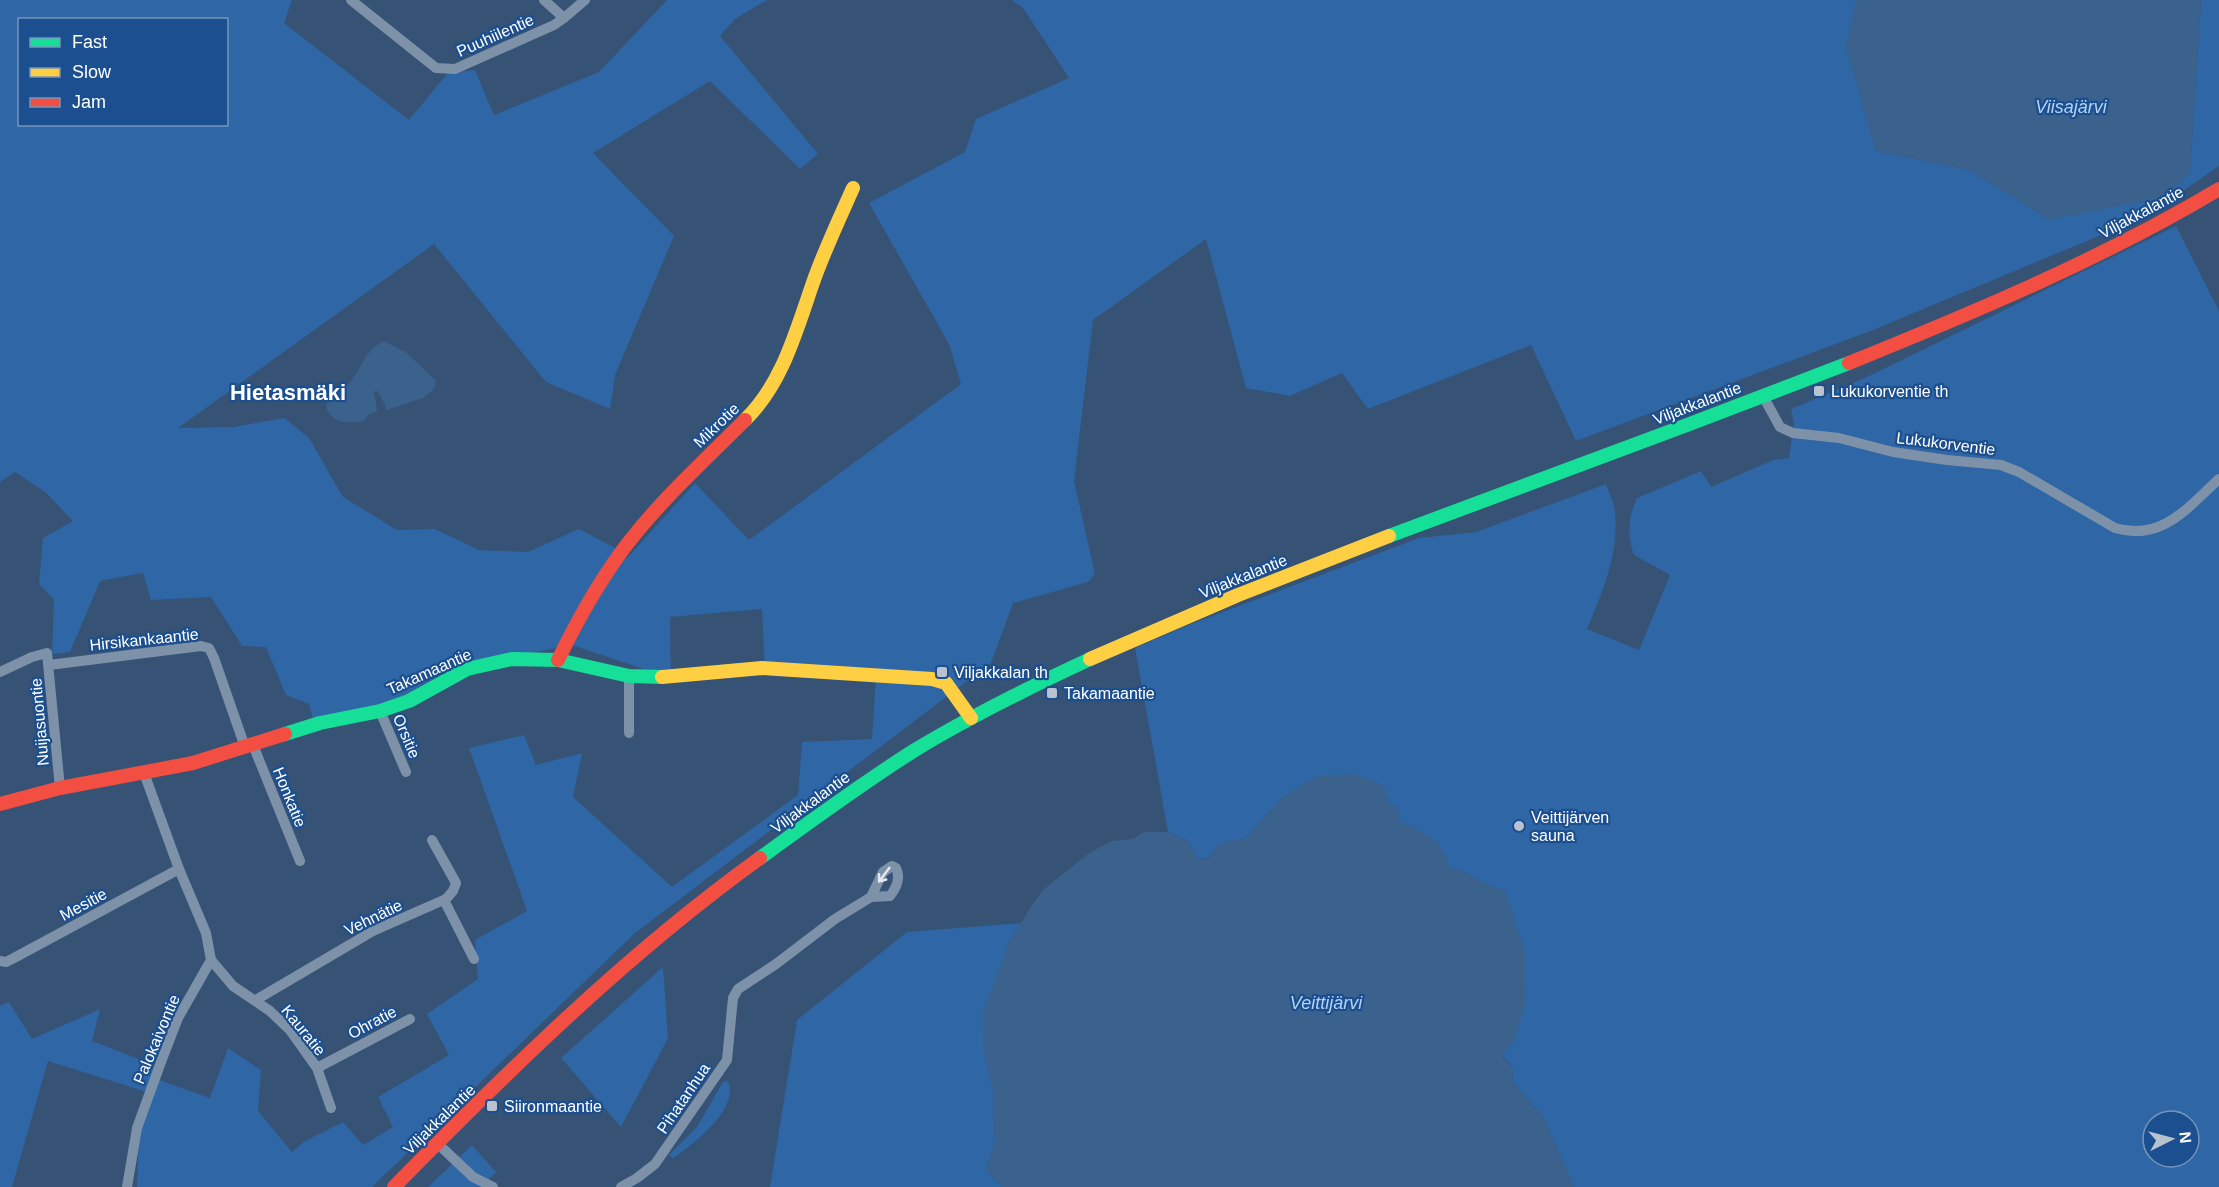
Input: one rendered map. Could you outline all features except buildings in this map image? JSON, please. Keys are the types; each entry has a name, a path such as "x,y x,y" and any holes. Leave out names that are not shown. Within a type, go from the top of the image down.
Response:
{"street":[{"name":"Puuhiilentie","path":"351,0 436,68 447,70 455,69 554,25 585,0"},
{"path":"544,0 564,18"},
{"name":"Mikrotie","path":"558,660 579,617 613,563 656,510 761,405 783,365 821,260 853,188"},
{"name":"Viljakkalantie","path":"394,1187 574,1013 707,897 888,767 971,718 1090,659 1204,609 1408,528 1855,361 2029,287 2156,225 2219,189"},
{"name":"Lukukorventie","path":"1763,396 1780,427 1793,433 1839,438 1893,452 2001,465 2019,472 2115,528 2130,532 2144,532 2162,526 2183,512 2219,479"},
{"name":"Hirsikankaantie","path":"49,665 201,646 209,648 249,746"},
{"name":"Nuijasuontie","path":"0,672 32,657 47,653 60,788"},
{"name":"Takamaantie","path":"0,804 60,788 193,763 320,723 380,711 409,700 467,669 493,662 518,659 558,660 628,676 664,678 762,668 932,679 946,684 971,718"},
{"path":"628,676 629,733"},
{"name":"Orsitie","path":"380,711 406,772"},
{"name":"Honkatie","path":"249,746 300,861"},
{"path":"144,773 179,869 206,933 211,960"},
{"path":"432,840 456,883 453,891 444,900 474,958"},
{"name":"Mesitie","path":"0,961 6,962 14,958 179,869"},
{"name":"Pihatanhua","path":"621,1187 655,1164 727,1060 733,998 738,989 776,964 835,919 871,897"},
{"name":"Vehnätie","path":"256,1000 373,931 444,900"},
{"name":"Kauratie","path":"211,960 233,986 256,1000 290,1030 316,1068 331,1108"},
{"name":"Palokaivontie","path":"127,1187 137,1128 161,1062 178,1018 211,960"},
{"name":"Ohratie","path":"316,1068 410,1019"},
{"path":"437,1143 473,1177 493,1187"}],"shaded area":[{"path":"0,0 292,0 284,23 409,120 448,73 475,70 494,115 599,72 667,0 767,0 735,19 720,36 818,154 800,169 710,81 593,153 674,236 615,375 610,409 546,382 434,244 178,428 233,427 284,418 309,438 343,497 397,530 435,529 479,550 528,552 579,529 615,548 627,558 695,483 749,540 961,384 949,344 869,203 965,152 976,119 1069,78 1023,8 1012,0 1857,0 1846,46 1876,151 1970,170 2050,220 2190,173 2201,0 2219,0 2219,166 2147,216 1873,330 1576,441 1531,345 1368,409 1342,373 1290,396 1246,388 1206,239 1093,320 1074,481 1095,574 1088,582 1013,603 991,663 635,933 372,1187 137,1187 139,1137 153,1094 48,1061 12,1187 0,1187 0,1006 9,1002 32,1039 100,1009 92,1041 162,1068 159,1080 210,1098 228,1048 261,1070 258,1111 292,1152 305,1141 343,1122 363,1145 393,1127 378,1097 449,1055 427,1014 478,979 475,940 527,911 469,748 524,735 536,765 582,753 573,797 672,887 798,795 802,742 872,739 876,675 765,672 762,609 670,617 671,678 572,645 450,669 395,701 313,719 309,704 286,695 266,647 242,646 211,597 151,600 143,573 100,581 70,652 52,654 54,599 39,584 43,538 73,521 45,492 15,472 0,482"},
{"path":"2176,226 2219,311 2219,1187 1574,1187 1543,1117 1512,1081 1513,1068 1502,1055 1514,1040 1505,891 1449,867 1439,843 1399,822 1400,812 1388,801 1383,785 1283,797 1246,838 1220,844 1208,858 1198,860 1188,841 1168,832 1135,648 1194,623 1419,538 1476,532 1606,484 1615,511 1615,542 1609,572 1587,629 1639,650 1670,575 1634,555 1630,541 1630,526 1637,498 1701,471 1711,487 1773,460 1789,458 1794,423 1791,409 1869,376"},
{"path":"1021,923 1008,944 984,1050 993,1089 995,1140 986,1170 1002,1187 770,1187 797,1020 907,932"},
{"path":"663,967 668,1038 621,1127 561,1058"},
{"path":"728,1081 730,1092 721,1114 691,1144 673,1158 669,1155 697,1127 723,1082"},
{"path":"472,1145 496,1172 482,1187 428,1187"}],"water":[{"name":"Viisajärvi","path":"1857,0 2201,0 2190,173 2164,197 2050,220 1970,170 1876,151 1846,46"},
{"path":"384,341 407,353 436,381 434,389 423,398 387,410 378,391 374,392 377,411 368,415 364,421 338,421 327,410 327,399 347,386 367,355"},
{"name":"Veittijärvi","path":"1354,774 1383,785 1388,801 1400,812 1399,822 1408,824 1439,843 1449,867 1505,891 1525,952 1526,1002 1514,1040 1502,1056 1513,1068 1512,1081 1543,1117 1574,1187 1002,1187 986,1170 995,1140 993,1089 984,1050 983,1012 1008,944 1043,890 1089,853 1112,841 1133,839 1144,832 1168,832 1188,841 1198,860 1208,859 1219,844 1246,838 1283,797 1306,783 1320,776"}],"traffic: fast":[{"path":"1389,536 1849,363"},
{"path":"285,734 320,723 380,711 409,701 467,669 512,659 558,660 629,676 662,677"},
{"path":"760,858 915,750 1001,702 1090,659"}],"traffic: slow":[{"path":"745,420 770,389 780,371 815,277 853,188"},
{"path":"1090,659 1238,595 1389,536"},
{"path":"662,677 762,668 932,679 946,683 971,718"}],"traffic: jam":[{"path":"1849,363 1991,304 2084,261 2130,239 2219,189"},
{"path":"558,660 590,600 641,526 745,420"},
{"path":"0,804 60,788 193,763 285,734"},
{"path":"394,1187 525,1057 616,973 663,933 760,858"}],"place":[{"name":"Lukukorventie th","path":"1819,391"},
{"name":"Viljakkalan th","path":"942,672"},
{"name":"Takamaantie","path":"1052,693"},
{"name":"Veittijärven sauna","path":"1519,826"},
{"name":"Siironmaantie","path":"492,1106"}],"district":[{"name":"Hietasmäki","path":"288,392"}]}
